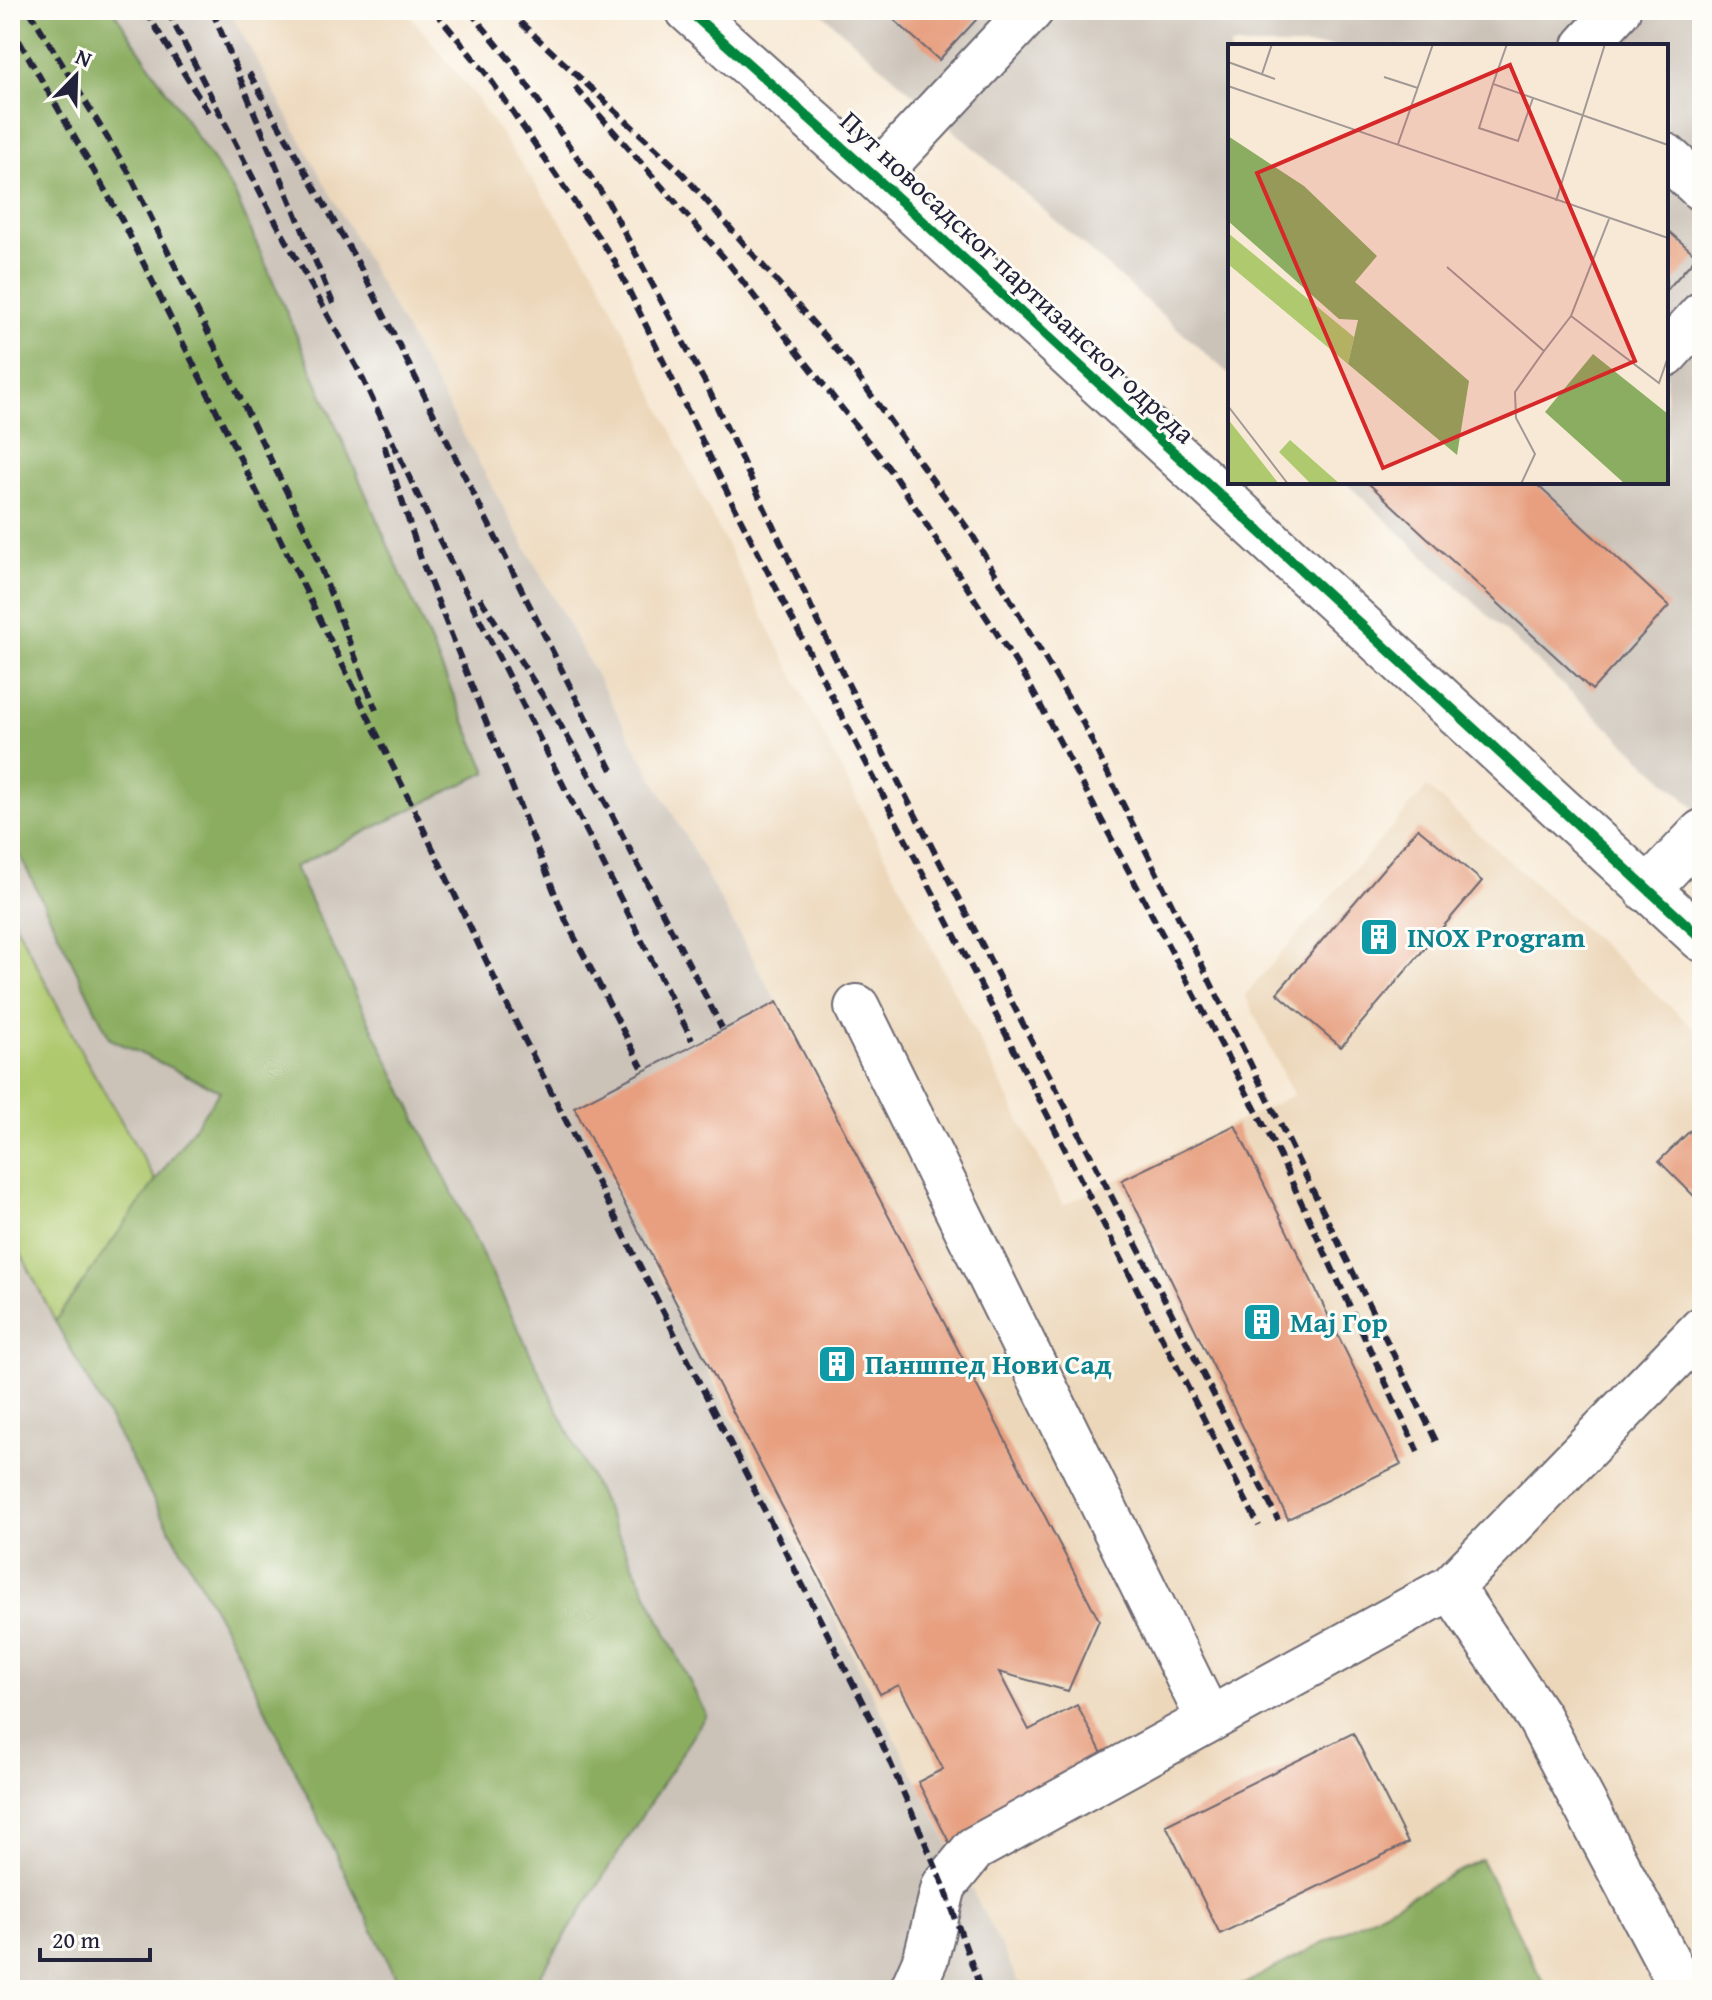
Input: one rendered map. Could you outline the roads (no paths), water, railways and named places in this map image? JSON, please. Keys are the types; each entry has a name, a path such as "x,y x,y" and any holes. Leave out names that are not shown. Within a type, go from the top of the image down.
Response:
{"street":[{"name":"Пут новосадског партизанског одреда","path":"688,10 875,177 1702,939"},
{"path":"875,177 1031,10"},
{"path":"1587,44 1618,10"},
{"path":"1668,158 1702,189"},
{"path":"1668,352 1702,314"},
{"path":"1647,890 1702,832"},
{"path":"857,1007 1209,1720"},
{"path":"912,1990 926,1958 944,1886 974,1849 1451,1587 1702,1329"},
{"path":"1451,1587 1539,1718 1683,1990"}],"railway":[{"path":"29,10 129,173 306,531 376,710"},
{"path":"145,10 208,112"},
{"path":"167,10 271,213 359,371 430,521 692,1040"},
{"path":"212,10 334,306"},
{"path":"434,10 488,76 614,260 737,512 1259,1526"},
{"path":"469,10 510,60 608,202 707,386 843,674 1278,1520"},
{"path":"507,10 683,174 848,363 973,536 1083,723 1437,1443"},
{"path":"10,25 122,220 413,807 512,1015 873,1723 944,1886 981,1990"},
{"path":"249,73 358,263 614,774"},
{"path":"575,87 725,259 895,476 1027,680 1275,1146 1418,1452"},
{"path":"384,445 422,562 566,921 642,1067"},
{"path":"480,598 550,707 608,807 722,1028"}],"place":[{"name":"INOX Program","path":"1379,937"},
{"name":"Мај Гор","path":"1262,1322"},
{"name":"Паншпед Нови Сад","path":"837,1364"}]}
